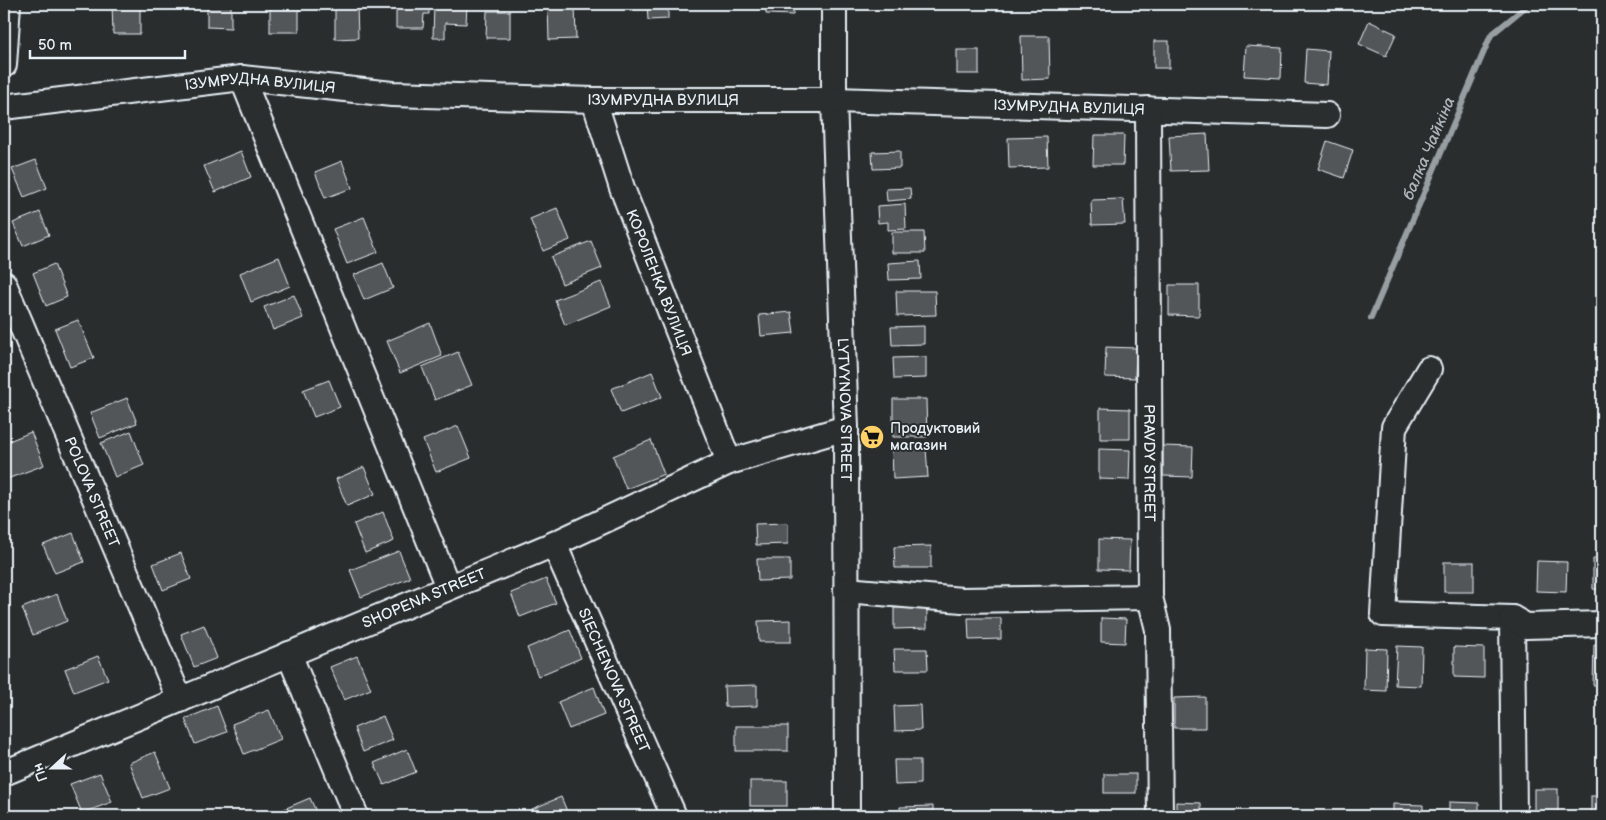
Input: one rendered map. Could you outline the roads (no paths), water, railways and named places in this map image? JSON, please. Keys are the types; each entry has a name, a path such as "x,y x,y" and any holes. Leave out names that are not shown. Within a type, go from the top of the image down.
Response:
{"street":[{"path":"4,65 8,4"},
{"name":"LYTVYNOVA STREET","path":"834,4 834,100 846,428 847,816"},
{"path":"242,78 448,587"},
{"name":"ІЗУМРУДНА ВУЛИЦЯ","path":"4,107 242,78 392,94 594,100 834,100 1327,115"},
{"name":"КОРОЛЕНКА ВУЛИЦЯ","path":"594,100 622,188 729,462"},
{"name":"PRAVDY STREET","path":"1148,109 1150,597 1158,630 1160,816"},
{"name":"POLOVA STREET","path":"4,284 180,700"},
{"path":"1430,369 1394,427 1383,614 1512,618 1526,626 1602,624"},
{"name":"SHOPENA STREET","path":"4,773 554,544 729,462 846,428"},
{"name":"SIECHENOVA STREET","path":"554,544 674,816"},
{"path":"846,590 962,600 1150,597"},
{"path":"1512,618 1514,816"},
{"path":"289,654 356,816"}],"waterway":[{"name":"балка Чайкіна","path":"1371,318 1491,35 1529,4"}],"place":[{"name":"Продуктовий магазин","path":"872,437"}]}
